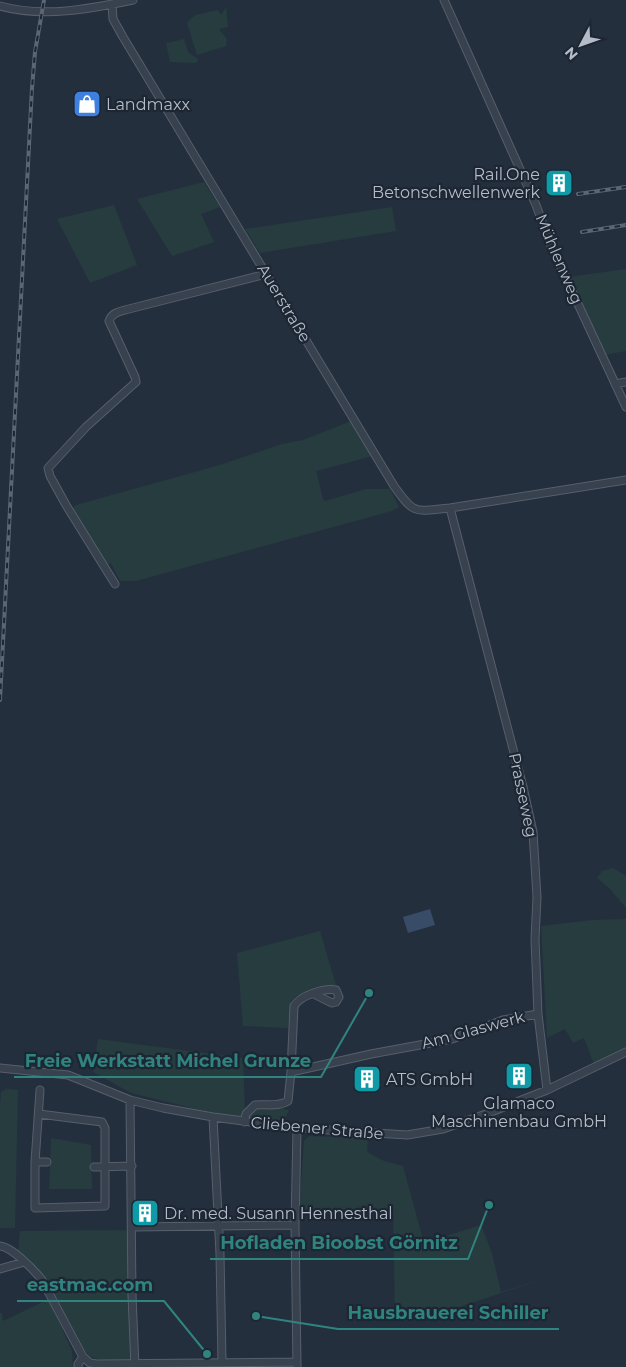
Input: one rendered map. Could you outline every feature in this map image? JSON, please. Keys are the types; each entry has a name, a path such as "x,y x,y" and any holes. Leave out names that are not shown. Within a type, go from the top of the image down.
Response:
{"street":[{"path":"0,6 22,11 44,12 80,10 132,0"},
{"name":"Mühlenweg","path":"444,0 536,205 551,246 626,407"},
{"name":"Auerstraße","path":"112,4 113,19 406,504 413,509 423,510 450,508 626,480"},
{"path":"115,584 70,511 50,476 48,468 86,427 136,382 109,321 113,314 125,310 266,274"},
{"path":"615,384 626,382"},
{"name":"Prasseweg","path":"450,508 533,832 537,897 535,938 538,1014 547,1090"},
{"path":"244,1122 255,1105 277,1105 288,1101 293,1010 299,1000 314,994"},
{"name":"Am Glaswerk","path":"291,1072 371,1054 452,1039 504,1020 538,1014"},
{"name":"Cliebener Straße","path":"0,1068 68,1076 130,1100 214,1117 297,1128 398,1135 425,1133 460,1124 547,1090 626,1052"},
{"path":"39,1114 102,1122 105,1128 105,1206 35,1208 35,1162 40,1090"},
{"path":"130,1100 135,1366"},
{"path":"214,1117 224,1364"},
{"path":"0,1246 9,1249 42,1280 83,1357 90,1363 135,1366 297,1364 295,1225 297,1128"},
{"path":"35,1162 48,1162"},
{"path":"94,1167 132,1166"},
{"path":"132,1227 295,1225"},
{"path":"0,1269 24,1262"},
{"path":"78,1367 83,1357"}],"green space":[{"path":"226,7 228,27 219,29 227,39 226,46 197,55 187,23 195,15 218,10 221,15"},
{"path":"184,39 188,52 198,59 197,63 170,62 166,43"},
{"path":"204,182 220,207 201,214 214,242 172,256 137,199"},
{"path":"114,205 137,265 90,283 57,219"},
{"path":"392,207 396,231 260,253 245,229"},
{"path":"626,269 626,351 604,355 568,277"},
{"path":"351,421 373,456 316,471 323,499 325,501 366,489 390,489 399,507 392,511 136,581 120,581 111,563 103,566 69,512 76,505 220,465 282,444 303,440"},
{"path":"613,868 626,876 626,908 609,888 597,878 602,871"},
{"path":"626,917 626,1048 594,1064 584,1038 573,1043 565,1029 547,1038 541,926 592,920 625,919"},
{"path":"320,931 336,985 297,996 291,1001 288,1028 243,1026 237,953"},
{"path":"98,1039 243,1058 245,1112 241,1118 131,1093 93,1072"},
{"path":"7,1089 18,1090 15,1228 0,1228 0,1104 1,1092"},
{"path":"258,1106 283,1107 283,1109 289,1110 284,1121 248,1118"},
{"path":"309,1136 368,1138 367,1152 384,1161 403,1166 424,1243 481,1225 492,1253 501,1292 546,1278 421,1320 395,1321 393,1212 299,1215 304,1141"},
{"path":"51,1138 91,1145 92,1189 49,1189"},
{"path":"130,1230 133,1359 99,1359 87,1354 82,1349 49,1286 35,1267 18,1253 20,1231"},
{"path":"49,1299 72,1351 73,1367 0,1367 0,1313 2,1313 3,1321"}],"water":[{"path":"430,909 435,925 408,933 403,917"}],"railway":[{"path":"0,700 32,88 35,52 44,0"},
{"path":"578,194 626,187"},
{"path":"582,232 626,225"}],"place":[{"name":"Landmaxx","path":"87,104"},
{"name":"Rail.One Betonschwellenwerk","path":"559,183"},
{"name":"Freie Werkstatt Michel Grunze","path":"369,993"},
{"name":"Glamaco Maschinenbau GmbH","path":"519,1076"},
{"name":"ATS GmbH","path":"367,1079"},
{"name":"Hofladen Bioobst Görnitz","path":"489,1205"},
{"name":"Dr. med. Susann Hennesthal","path":"145,1213"},
{"name":"Hausbrauerei Schiller","path":"256,1316"},
{"name":"eastmac.com","path":"207,1354"}]}
